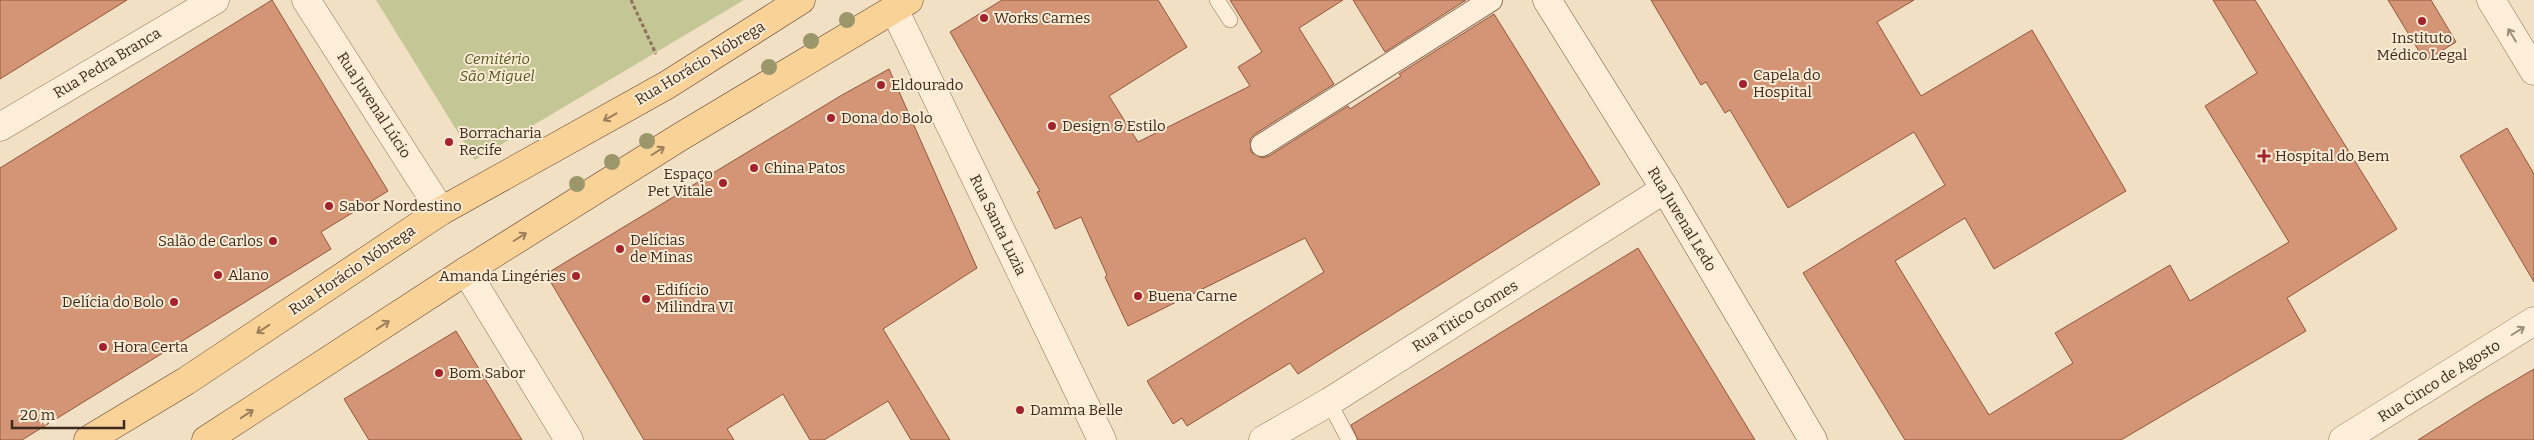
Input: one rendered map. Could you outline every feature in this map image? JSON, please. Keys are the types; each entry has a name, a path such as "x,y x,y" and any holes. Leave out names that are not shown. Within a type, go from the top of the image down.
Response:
{"main road":[{"name":"Rua Horácio Nóbrega","path":"88,440 186,381 441,211 667,86 801,0"},
{"path":"206,440 466,271 713,116 901,5"}],"street":[{"name":"Rua Pedra Branca","path":"0,127 214,0"},
{"name":"Rua Juvenal Lúcio","path":"306,0 441,211"},
{"path":"1262,145 1491,0"},
{"name":"Rua Juvenal Ledo","path":"1547,0 1665,189 1813,440"},
{"path":"2491,0 2534,70"},
{"name":"Rua Santa Luzia","path":"901,5 1102,440"},
{"name":"Rua Titico Gomes","path":"1263,440 1329,402 1665,189"},
{"path":"466,271 569,440"},
{"name":"Rua Cinco de Agosto","path":"2343,440 2534,321"}],"lane":[{"path":"1217,0 1230,20"},
{"path":"1329,402 1349,440"}],"path":[{"path":"631,0 656,52 667,86"}],"green space":[{"name":"Cemitério São Miguel","path":"376,0 744,0 475,160"}],"building":[{"path":"0,0 127,0 0,79"},
{"path":"272,0 388,191 321,232 331,249 22,440 0,440 0,168"},
{"path":"1002,0 1158,0 1187,47 1109,96 1138,142 1250,86 1238,67 1262,52 1230,0 1343,0 1299,28 1334,84 1250,139 1251,152 1262,158 1269,156 1348,106 1350,109 1401,76 1399,74 1494,14 1600,184 1298,374 1290,363 1187,426 1182,418 1173,424 1147,381 1324,272 1305,238 1128,326 1105,277 1107,275 1081,217 1055,229 1037,192 1040,191 950,32"},
{"path":"1353,0 1466,0 1385,52"},
{"path":"1651,0 1914,0 1877,22 1921,96 2032,30 2126,191 1994,269 1965,218 1895,261 1989,415 2073,363 2055,333 2170,265 2190,301 2289,242 2205,106 2257,73 2213,0 2255,0 2397,229 2287,298 2306,331 2121,440 1905,440 1803,273 1945,185 1914,132 1788,208 1730,110 1725,113 1706,82 1701,85"},
{"name":"Instituto Médico Legal","path":"2388,0 2431,0 2456,42 2425,61"},
{"path":"889,69 977,268 883,329 950,440 911,440 888,401 824,440 810,440 783,394 727,429 734,440 644,440 546,274 842,95"},
{"path":"2507,128 2534,174 2534,282 2460,156"},
{"path":"1638,248 1755,440 1358,440 1351,425"},
{"path":"456,331 522,440 369,440 344,399"},
{"path":"2534,369 2534,440 2418,440 2483,399"}],"place":[{"name":"Works Carnes","path":"984,18"},
{"name":"Instituto Médico Legal","path":"2422,21"},
{"name":"Capela do Hospital","path":"1743,84"},
{"name":"Eldourado","path":"881,85"},
{"name":"Dona do Bolo","path":"831,118"},
{"name":"Design & Estilo","path":"1052,126"},
{"name":"Borracharia Recife","path":"449,142"},
{"name":"Hospital do Bem","path":"2264,156"},
{"name":"China Patos","path":"754,168"},
{"name":"Espaço Pet Vitale","path":"723,183"},
{"name":"Sabor Nordestino","path":"329,206"},
{"name":"Salão de Carlos","path":"273,241"},
{"name":"Delícias de Minas","path":"620,249"},
{"name":"Alano","path":"218,275"},
{"name":"Amanda Lingéries","path":"576,276"},
{"name":"Buena Carne","path":"1138,296"},
{"name":"Edifício Milindra VI","path":"646,299"},
{"name":"Delícia do Bolo","path":"174,302"},
{"name":"Hora Certa","path":"103,347"},
{"name":"Bom Sabor","path":"439,373"},
{"name":"Damma Belle","path":"1020,410"}]}
